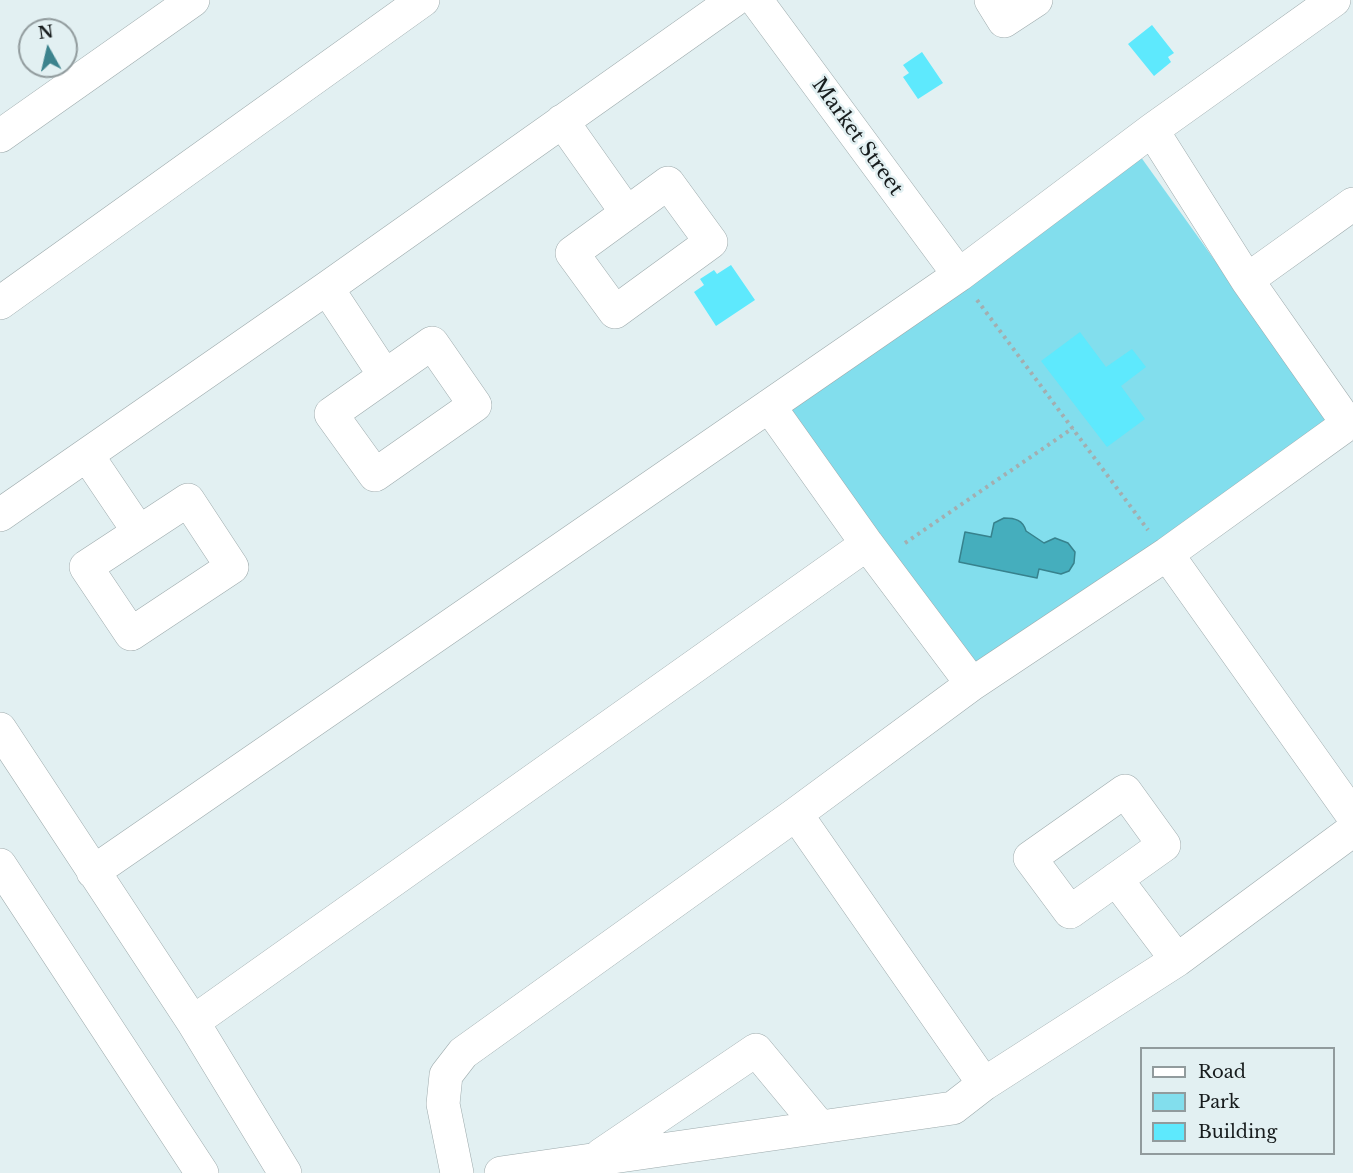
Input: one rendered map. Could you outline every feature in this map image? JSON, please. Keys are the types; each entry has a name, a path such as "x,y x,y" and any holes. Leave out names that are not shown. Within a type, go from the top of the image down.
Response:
{"street":[{"path":"0,136 193,0"},
{"path":"3,296 423,0"},
{"path":"0,515 327,288 734,0"},
{"name":"Market Street","path":"756,0 958,275"},
{"path":"991,0 1004,21 1036,0"},
{"path":"93,872 958,275 1152,130 1334,0"},
{"path":"562,121 627,213"},
{"path":"457,1173 443,1104 446,1075 463,1053 796,814 972,684 1167,554 1350,422 1247,280 1152,130"},
{"path":"1247,280 1353,204"},
{"path":"327,288 385,376"},
{"path":"770,406 873,552 972,684"},
{"path":"87,454 139,532"},
{"path":"193,1022 873,552"},
{"path":"1167,554 1353,816"},
{"path":"0,729 193,1022 285,1173"},
{"path":"796,814 984,1084"},
{"path":"501,1173 953,1108 984,1084 1177,960 1353,830"},
{"path":"0,865 202,1173"},
{"path":"1116,879 1177,960"},
{"path":"592,1161 756,1050 819,1126"}],"path":[{"path":"958,275 1167,554"},
{"path":"873,552 1073,428"}],"green space":[{"path":"1138,153 1329,420 975,677 778,413"}],"shaded area":[{"path":"1004,518 1018,520 1026,531 1044,543 1055,538 1068,543 1075,552 1074,563 1069,571 1061,574 1039,569 1037,578 959,562 965,532 991,537 994,523"}],"building":[{"path":"1152,25 1174,53 1168,57 1171,62 1154,76 1128,44"},
{"path":"922,52 943,83 918,99 903,77 909,73 903,65"},
{"path":"731,265 755,300 716,326 694,292 704,285 700,279 714,270 717,274"},
{"path":"1080,332 1106,367 1132,349 1146,367 1121,386 1145,419 1107,447 1041,361"}]}
